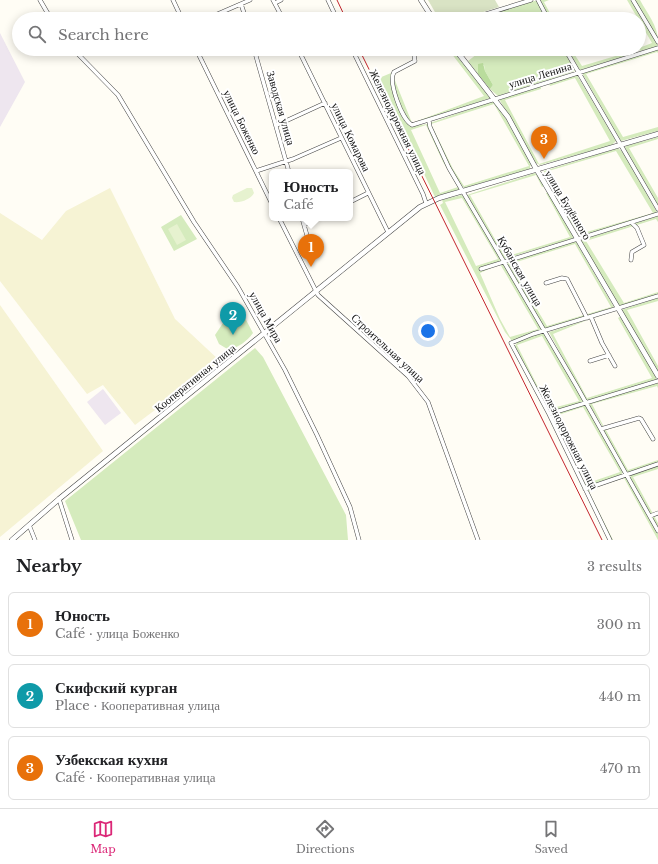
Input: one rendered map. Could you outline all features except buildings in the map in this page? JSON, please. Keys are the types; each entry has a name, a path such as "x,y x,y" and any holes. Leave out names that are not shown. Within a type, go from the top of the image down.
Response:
{"street":[{"path":"40,0 47,12"},
{"path":"173,0 179,12"},
{"path":"222,12 250,0"},
{"path":"279,12 274,2 281,0"},
{"path":"328,0 334,12"},
{"path":"421,0 429,12"},
{"path":"492,12 531,0"},
{"path":"538,0 544,12"},
{"path":"634,0 641,12"},
{"path":"241,4 244,12"},
{"path":"646,21 658,42"},
{"name":"улица Ленина","path":"646,52 658,48"},
{"name":"улица Мира","path":"80,56 118,95 194,222 238,287 287,375 350,506 359,540"},
{"name":"улица Боженко","path":"199,56 269,198"},
{"name":"Заводская улица","path":"256,56 277,125 288,169"},
{"name":"улица Комарова","path":"302,56 388,232"},
{"name":"Железнодорожная улица","path":"356,56 396,137 426,203"},
{"name":"Железнодорожная улица","path":"414,56 415,60 394,72 392,76 392,85 406,120 409,123 417,125 429,121"},
{"name":"улица Будённого","path":"461,56 508,117 537,170 658,376"},
{"path":"569,56 658,209"},
{"name":"улица Ленина","path":"429,121 494,98 632,56"},
{"path":"277,125 325,103"},
{"name":"Кубанская улица","path":"429,121 430,127 449,168 464,191 503,262 601,429 658,530"},
{"name":"Кооперативная улица","path":"12,540 59,499 388,232 426,203 658,134"},
{"path":"256,171 286,160 293,159 341,138"},
{"path":"353,200 368,193"},
{"path":"481,268 658,214"},
{"path":"281,221 316,291"},
{"path":"303,221 312,253"},
{"path":"304,225 311,221"},
{"path":"632,223 637,228 644,245 632,252 632,260"},
{"path":"546,282 562,278 567,279 615,366"},
{"name":"Строительная улица","path":"316,291 324,301 408,376 423,394 433,412 478,540"},
{"path":"544,331 658,296"},
{"name":"Железнодорожная улица","path":"544,331 511,343 549,414 610,540"},
{"path":"590,361 609,355"},
{"path":"549,414 658,381"},
{"path":"601,429 639,418 653,439"},
{"path":"585,489 658,464"},
{"path":"59,499 72,540"},
{"path":"650,516 658,513"},
{"path":"29,525 34,540"}],"shaded area":[{"path":"0,33 25,82 0,127"},
{"path":"110,188 175,319 220,361 135,425 103,385 87,394 0,281 0,213 42,240 66,211"},
{"path":"0,305 103,451 0,537"},
{"path":"103,389 121,413 105,425 87,402"}],"green space":[{"path":"428,0 495,0 499,7 483,12 435,12"},
{"path":"540,0 549,0 544,2 549,12 546,12"},
{"path":"627,0 632,0 639,12 634,12"},
{"path":"635,0 640,0 652,20 658,35 658,41 646,20 646,12 642,12"},
{"path":"537,1 543,12 497,12"},
{"path":"646,24 658,45 646,50 646,45 652,43 646,33"},
{"path":"658,49 658,53 646,55 646,53"},
{"path":"453,56 457,56 491,97 490,98 413,124 412,123 484,96"},
{"path":"474,56 568,56 575,71 498,96 490,89 493,85 485,71 484,65 478,64 478,74 468,61"},
{"path":"571,56 576,56 582,66 616,56 627,56 580,70"},
{"path":"636,56 644,56 586,74 623,137 658,127 658,131 621,141 582,73"},
{"path":"483,63 485,71 493,85 490,89 478,74 478,64"},
{"path":"391,73 391,86 393,94 404,118 413,126 428,124 460,189 435,197 379,78","holes":["426,125 443,162 458,187 440,193 411,130"]},
{"path":"577,75 616,141 612,145 540,165 536,163 499,99 541,86 541,89 505,100 539,164 610,141 575,78 550,86 549,83"},
{"path":"394,78 412,123 405,115 399,103"},
{"path":"493,101 501,110 532,165 530,166 530,169 464,188 452,172 430,123","holes":["494,104 529,166 464,186 453,169 431,124"]},
{"path":"658,137 658,139 629,148 658,198 658,205 625,148 626,146"},
{"path":"618,148 623,152 657,212 656,214 580,237 560,204 563,202 583,233 653,213 616,151 545,172 552,185 549,184 543,175 544,171"},
{"path":"535,173 545,185 542,187 536,175 470,195 505,257 570,237 546,193 549,192 574,238 504,259 467,195"},
{"path":"247,188 252,188 254,193 253,195 246,200 234,202 232,198 233,195"},
{"path":"461,195 464,196 542,330 512,341 505,332 440,205 443,203 442,200","holes":["462,198 498,259 476,266 445,202","500,264 538,329 510,337 500,319 480,273"]},
{"path":"181,215 197,239 174,251 161,227"},
{"path":"658,216 658,222 656,219 586,241 624,303 658,292 658,294 619,306 581,240"},
{"path":"177,224 186,240 177,245 168,229"},
{"path":"575,240 614,307 545,329 507,263","holes":["575,244 611,307 547,326 510,264"]},
{"path":"658,298 658,301 627,310 658,366 658,373 621,310"},
{"path":"621,316 656,376 656,380 586,401 549,332 590,319 553,334 587,398 652,378 618,318"},
{"path":"245,318 253,333 248,339 229,350 219,344 215,335 223,323"},
{"path":"544,332 584,402 549,412 539,396 515,346 518,341","holes":["542,336 579,401 549,409 517,345"]},
{"path":"255,348 263,357 346,515 348,540 81,540 65,501"},
{"path":"658,383 658,388 657,386 592,404 604,427 588,403"},
{"path":"585,403 623,472 621,475 586,487 551,417 552,415","holes":["583,407 620,472 585,484 552,417"]},
{"path":"639,419 641,420 652,442"},
{"path":"639,419 606,430 628,470 658,460 658,463 627,474 602,430"},
{"path":"658,466 658,469 633,477 658,523 658,528 630,478 631,475"},
{"path":"625,476 658,534 658,540 624,478 593,488 589,492 613,540 611,540 587,491 588,489"}],"railway":[{"path":"337,0 343,12"},
{"path":"362,56 602,540"}],"place":[{"name":"Узбекская кухня","path":"544,159"},
{"name":"Юность","path":"311,267"},
{"name":"Скифский курган","path":"233,335"}]}
